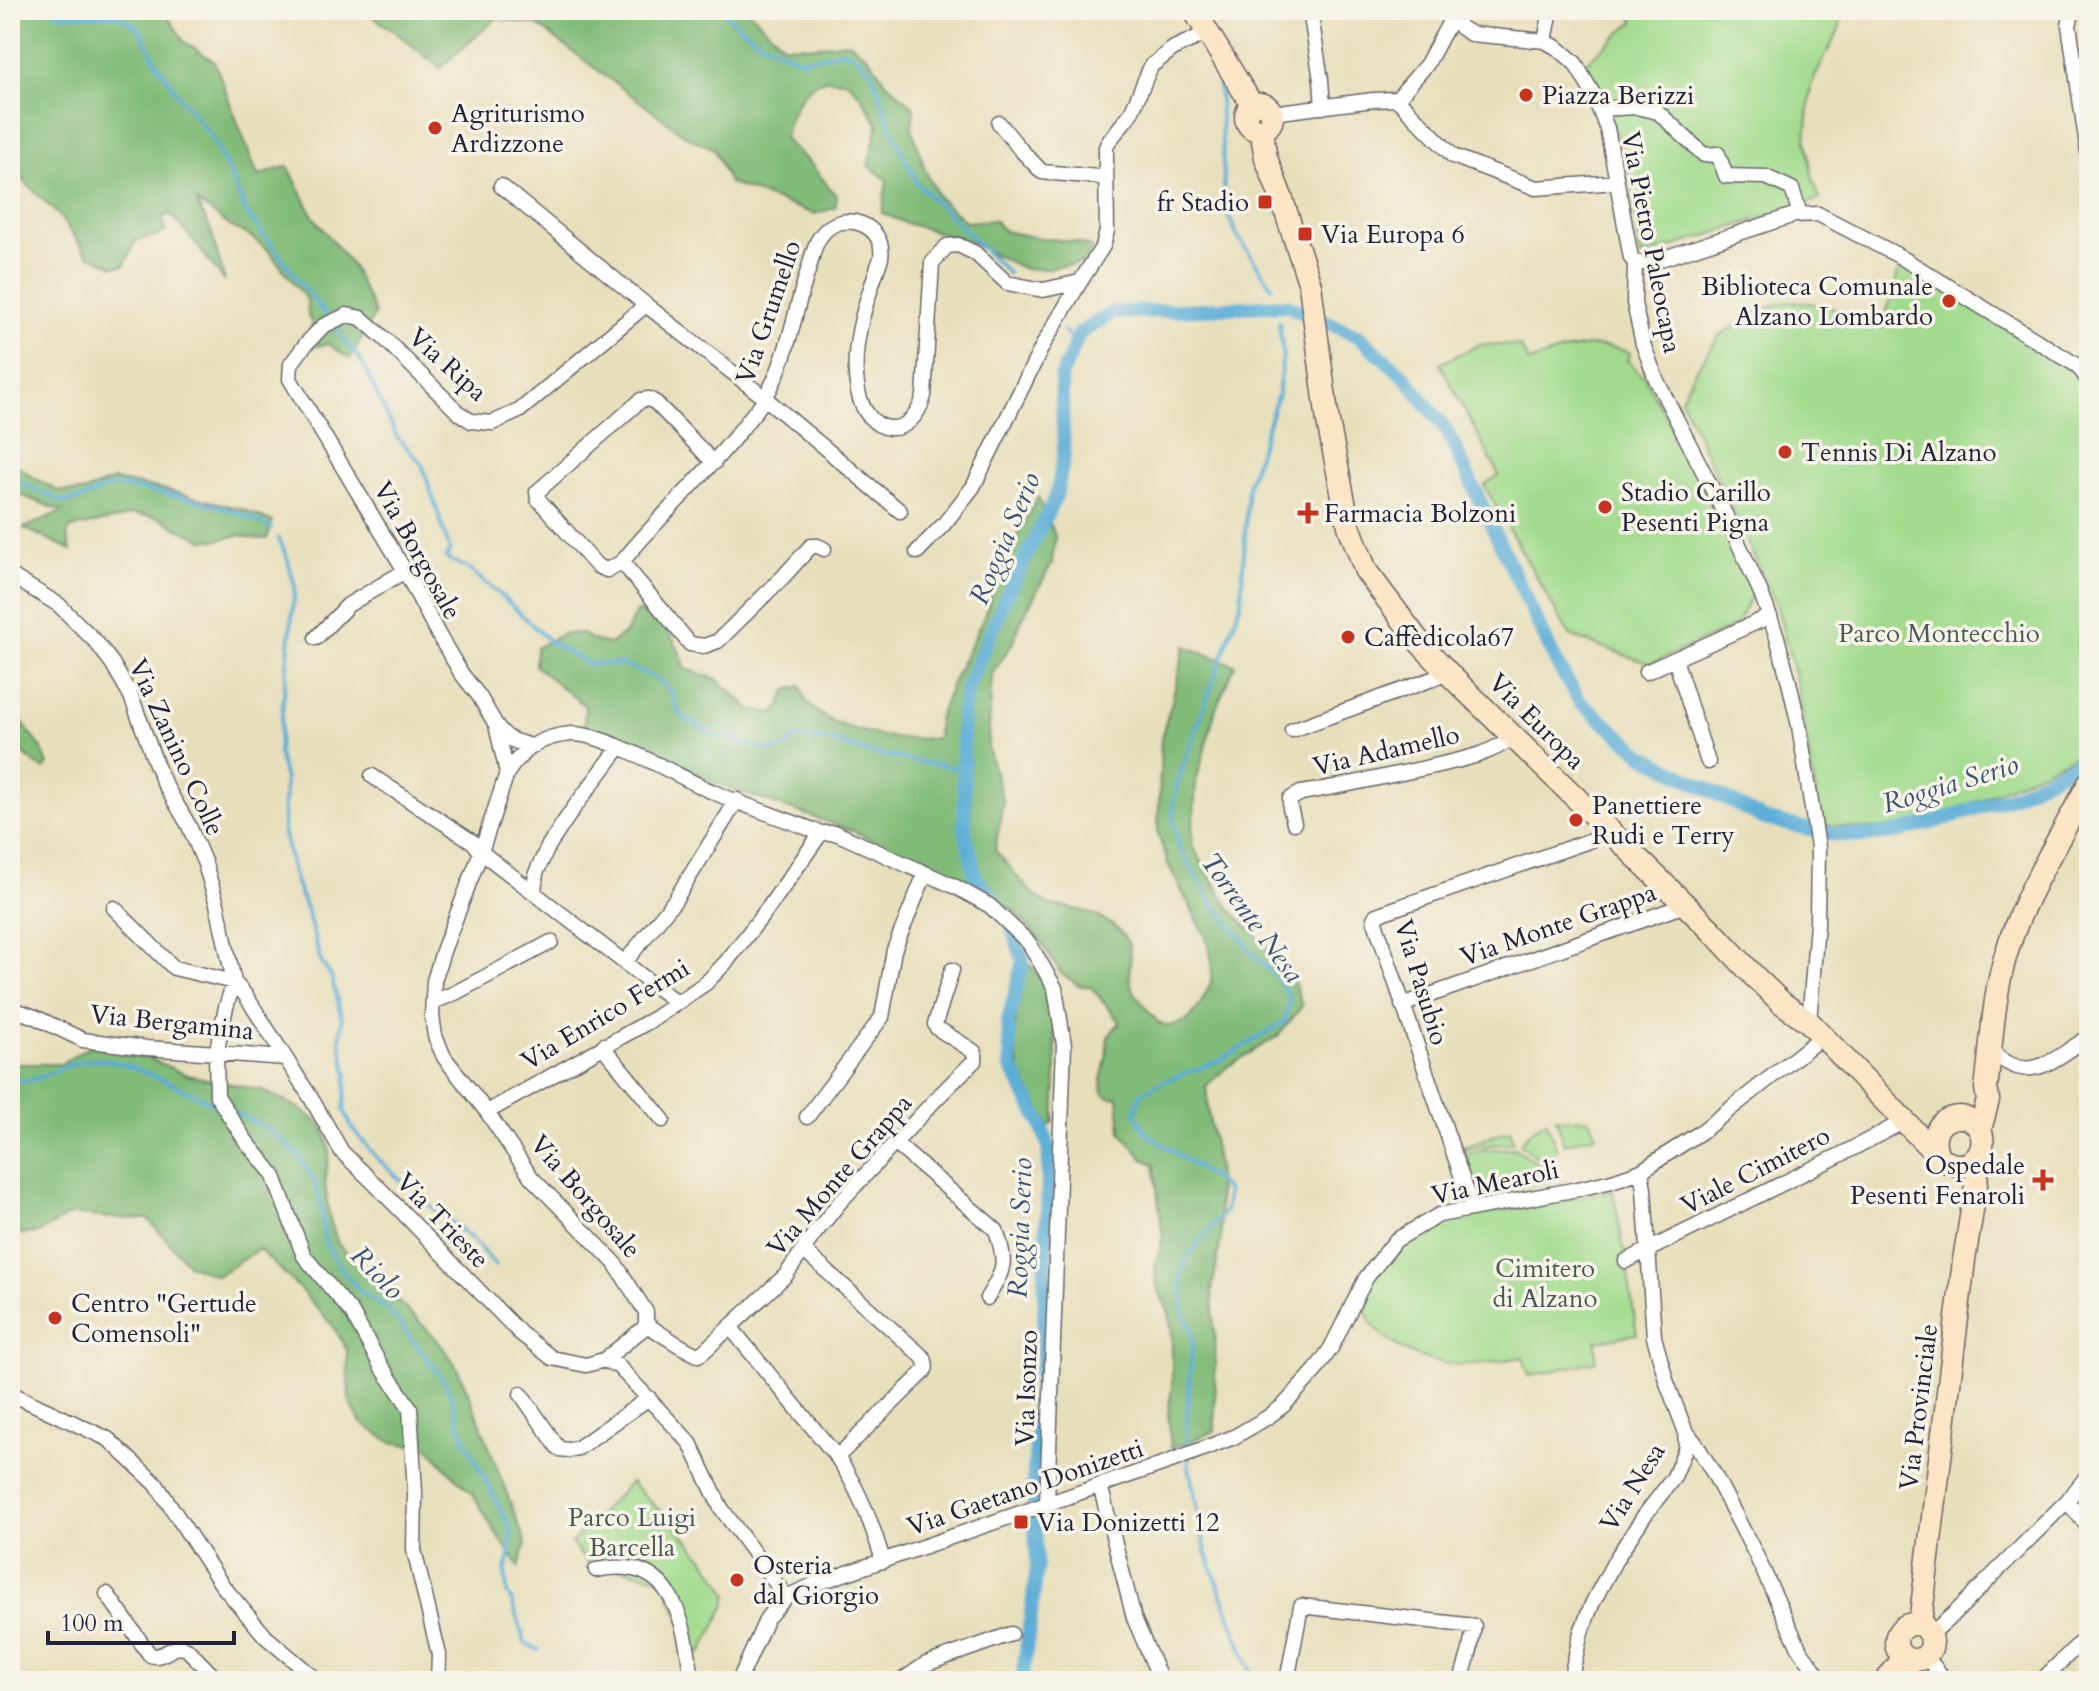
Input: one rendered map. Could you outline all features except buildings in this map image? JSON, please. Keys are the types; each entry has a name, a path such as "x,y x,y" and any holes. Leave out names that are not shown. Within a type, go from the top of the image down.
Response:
{"street":[{"name":"Via Europa","path":"1194,10 1262,116 1266,158 1306,270 1314,307 1328,422 1349,526 1366,571 1420,643 1449,673 1782,1003 1816,1029 1943,1159"},
{"path":"1310,10 1323,107"},
{"path":"1455,13 1461,28 1471,34 1545,41 1551,10"},
{"path":"2073,10 2069,25 2089,159"},
{"path":"1262,116 1397,99 1427,64 1455,13"},
{"path":"917,552 973,487 1044,343 1103,246 1107,231 1106,147 1131,113 1151,66 1174,48 1209,32"},
{"name":"Via Pietro Paleocapa","path":"1545,41 1575,63 1592,92 1607,128 1631,258 1635,263 1634,303 1643,344 1656,379 1761,593 1785,667 1796,712 1818,847 1816,1029"},
{"path":"1397,99 1453,156 1536,188 1616,182"},
{"path":"1599,109 1636,107 1658,112 1704,155 1718,154 1726,176 1766,177 1792,189 1800,214"},
{"path":"999,123 1042,172 1106,175"},
{"path":"501,186 900,511"},
{"path":"1635,263 1649,263 1800,214 1818,214 1899,256 2078,366 2089,381"},
{"name":"Via Grumello","path":"622,562 714,463 765,398 782,360 817,242 831,225 855,222 865,225 880,238 883,248 881,258 858,335 857,389 867,417 877,425 893,429 907,424 920,412 924,396 932,263 947,246 958,245 975,253 1007,283 1043,290 1080,282"},
{"name":"Via Ripa","path":"302,397 290,379 291,364 323,326 347,315 361,318 384,338 459,413 471,421 492,423 519,411 646,305"},
{"name":"Via Borgosale","path":"302,397 405,571 445,647 496,725 505,737 532,746"},
{"path":"714,463 667,414 649,399 641,400 537,492 538,499 597,566 607,570 622,562 690,644 704,646 718,641 811,546 824,549"},
{"path":"316,638 348,605 405,571"},
{"name":"Via Zanino Colle","path":"10,575 59,605 96,642 131,696 160,774 189,826 205,864 234,982 285,1058"},
{"path":"1646,672 1770,616"},
{"path":"1675,659 1708,762"},
{"path":"1292,730 1449,673"},
{"name":"Via Borgosale","path":"496,725 507,773 434,981 435,1036 444,1057 487,1112 531,1177 614,1262 642,1303 646,1324"},
{"path":"507,773 520,754 543,740 573,734 602,740 715,793 821,833 836,833 925,874 894,950 882,1017 807,1117"},
{"name":"Via Adamello","path":"1294,823 1290,799 1301,793 1457,760 1488,751 1514,736"},
{"path":"534,892 536,873 549,845 619,748"},
{"path":"372,776 473,842 481,852 677,1003"},
{"path":"1973,1196 1960,1172 1943,1159 1934,1147 1935,1134 1961,1123 1986,1088 2000,977 2015,928 2039,875 2089,783"},
{"path":"625,962 675,900 737,800"},
{"name":"Via Enrico Fermi","path":"487,1112 677,1003 706,983 769,907 821,833"},
{"name":"Via Pasubio","path":"1472,1207 1374,919 1376,915 1612,833"},
{"name":"Via Isonzo","path":"925,874 990,906 1029,943 1055,988 1064,1045 1047,1503"},
{"name":"Via Monte Grappa","path":"1402,1005 1685,905"},
{"path":"114,908 174,968 234,982"},
{"path":"433,1002 551,942"},
{"name":"Via Monte Grappa","path":"646,1324 698,1355 786,1275 840,1202 975,1060 973,1051 935,1024 952,970"},
{"name":"Via Zanino Colle","path":"234,982 216,1054 218,1098 245,1140 273,1174 304,1256 352,1313 381,1366 410,1408 415,1493 414,1550 439,1655 438,1681"},
{"name":"Via Bergamina","path":"10,1008 83,1040 285,1058"},
{"name":"Via Mearoli","path":"1234,1437 1284,1405 1315,1371 1331,1348 1366,1278 1396,1240 1439,1215 1578,1189 1641,1171 1701,1132 1816,1029"},
{"path":"1991,1050 2012,1067 2030,1069 2040,1067 2089,1037"},
{"path":"604,1045 663,1120"},
{"name":"Via Trieste","path":"285,1058 342,1152 520,1333 552,1358 586,1365 604,1360"},
{"path":"1903,1118 1926,1127 1961,1123 1983,1143 1978,1156 1968,1164 1943,1159"},
{"name":"Viale Cimitero","path":"1626,1261 1842,1154 1895,1126 1903,1118"},
{"path":"896,1144 996,1230 1003,1269 987,1298"},
{"name":"Via Provinciale","path":"1925,1629 1978,1156"},
{"name":"Via Nesa","path":"1570,1681 1581,1632 1593,1602 1616,1559 1674,1477 1686,1447 1685,1430 1654,1337 1641,1171"},
{"path":"803,1250 926,1363 923,1373 837,1457"},
{"path":"646,1324 604,1360 618,1366 690,1443 721,1508 786,1597 767,1618 739,1681"},
{"path":"731,1328 837,1457 865,1505 883,1561"},
{"path":"10,1393 108,1439 156,1484 222,1585 266,1637 318,1681"},
{"path":"521,1394 559,1449 565,1451 578,1448 649,1398"},
{"path":"1685,1430 1714,1474 1800,1650 1823,1681"},
{"name":"Via Gaetano Donizetti","path":"786,1597 1234,1437"},
{"path":"1684,1454 1693,1456 1714,1474"},
{"path":"1925,1629 1956,1612 2067,1501 2089,1474"},
{"path":"1100,1485 1134,1618 1161,1681"},
{"path":"2067,1501 2089,1528"},
{"path":"596,1570 610,1567 637,1570 658,1579 666,1588 683,1627 692,1681"},
{"path":"107,1594 150,1655 161,1656 175,1647 187,1649 218,1681"},
{"path":"1287,1681 1301,1606 1474,1626 1461,1681"},
{"path":"1886,1681 1915,1657 1933,1646 1925,1629 1913,1623 1902,1627 1899,1632 1896,1639 1899,1653 1915,1657 1946,1681"},
{"path":"901,1681 926,1664 1011,1634"},
{"path":"2041,1681 2089,1634"}],"green space":[{"path":"10,10 163,10 185,42 214,61 258,176 288,166 313,216 352,266 375,313 350,359 328,344 297,349 313,325 308,316 307,300 268,250 196,201 211,230 225,282 170,214 162,217 166,231 136,240 124,266 114,266 88,255 56,212 26,183 10,161"},
{"path":"363,10 748,10 783,45 816,46 849,42 867,56 887,83 914,107 912,128 925,170 939,198 966,222 994,220 1004,231 1075,242 1093,248 1082,263 1024,269 963,239 905,223 882,213 887,180 868,165 878,125 861,96 847,81 827,80 809,88 797,103 784,139 809,162 837,197 835,208 814,214 729,183 714,149 686,136 537,25 497,18 440,68"},
{"path":"1626,10 1844,10 1838,32 1811,85 1806,140 1820,199 1641,257 1629,161 1583,65 1634,21"},
{"name":"Parco Montecchio","path":"1901,262 2073,372 2089,401 2089,749 1982,799 1909,826 1861,829 1821,824 1797,684 1777,606 1681,399 1693,374 1720,335 1765,308 1790,301 1816,304 1884,322"},
{"name":"Stadio Carillo Pesenti Pigna","path":"1480,344 1520,346 1529,362 1579,347 1604,346 1630,353 1627,360 1645,378 1726,529 1754,592 1735,626 1650,664 1570,636 1484,485 1499,475 1440,364"},
{"path":"10,460 58,491 83,492 113,480 241,509 272,521 267,539 241,535 204,540 161,518 132,514 71,528 67,534 71,550 24,528 62,511 10,491"},
{"path":"1038,497 1055,536 1052,563 1012,644 992,674 988,747 1003,802 995,850 1038,898 1055,906 1092,914 1107,921 1124,936 1130,948 1133,989 1160,1024 1170,1026 1188,1020 1211,983 1212,961 1206,937 1168,864 1158,833 1161,738 1185,646 1235,665 1216,708 1196,782 1192,845 1230,909 1290,970 1302,1006 1278,1036 1227,1067 1206,1086 1217,1161 1221,1238 1212,1291 1215,1431 1171,1449 1168,1413 1172,1387 1172,1333 1169,1313 1156,1284 1155,1265 1163,1238 1154,1164 1143,1159 1121,1132 1118,1097 1111,1098 1103,1093 1101,1079 1108,1037 1120,1022 1091,987 1078,985 1061,973 1041,942 1014,910 968,884 853,831 712,782 641,749 617,732 584,729 585,706 535,666 536,648 562,634 580,633 610,644 626,632 636,612 655,611 673,638 686,669 718,680 753,711 776,713 787,690 801,686 807,701 834,722 887,736 937,738 938,719 984,617 999,568"},
{"path":"10,707 41,747 48,764 44,769 10,741"},
{"path":"1029,964 1048,997 1053,1018 1056,1083 1054,1122 1049,1126 1020,1071 1015,1048 1020,989"},
{"path":"90,1046 124,1047 187,1075 261,1090 298,1107 323,1126 330,1151 325,1182 329,1216 338,1244 435,1337 455,1364 526,1544 519,1567 472,1493 429,1448 391,1442 361,1423 349,1400 347,1350 333,1326 259,1249 217,1276 189,1265 148,1219 72,1214 39,1233 10,1234 10,1064 61,1064"},
{"path":"1556,1118 1589,1119 1596,1135 1564,1144"},
{"path":"1546,1121 1557,1149 1552,1157 1553,1164 1535,1156 1520,1143"},
{"path":"1510,1130 1513,1142 1462,1149 1462,1147"},
{"path":"1515,1148 1540,1165 1554,1168 1557,1178 1483,1194 1475,1189 1464,1154"},
{"name":"Cimitero di Alzano","path":"1613,1191 1637,1334 1596,1341 1596,1361 1529,1376 1523,1357 1487,1363 1437,1362 1390,1341 1369,1318 1366,1304 1368,1288 1376,1273 1396,1252 1427,1229 1471,1216"},
{"name":"Parco Luigi Barcella","path":"631,1482 696,1549 728,1594 701,1653 693,1651 663,1579 602,1564 590,1566 571,1543"}],"waterway":[{"path":"51,10 66,15 119,15 140,30 179,96 211,136 246,212 329,319"},
{"path":"721,10 756,39 800,60 844,51 857,57 872,72 892,130 917,183 1008,273"},
{"name":"Torrente Nesa","path":"1218,10 1218,24"},
{"name":"Torrente Nesa","path":"1219,78 1225,207 1236,234 1272,287"},
{"name":"Roggia Serio","path":"1022,1681 1037,1568 1033,1485 1043,1349 1049,1147 1040,1122 1011,1067 1008,1022 1023,961 1010,922 975,876 965,828 962,712 967,688 1004,601 1056,496 1064,456 1061,377 1080,333 1112,313 1286,305 1358,336 1405,377 1446,429 1558,666 1580,702 1643,755 1764,819 1831,834 1864,836 1893,833 2013,796 2089,757"},
{"name":"Torrente Nesa","path":"1254,1681 1206,1552 1189,1467 1186,1429 1193,1336 1183,1310 1180,1276 1188,1255 1226,1210 1227,1191 1216,1180 1146,1133 1135,1113 1140,1095 1162,1082 1221,1060 1284,1022 1290,998 1275,975 1212,903 1179,848 1172,812 1178,780 1241,603 1248,485 1278,394 1283,356 1279,322"},
{"path":"334,326 363,364 397,437 422,464 450,550 446,558 466,567 550,642 588,664 622,664 656,678 669,689 680,716 714,734 768,751 785,748 795,738 831,740 869,753 964,769"},
{"path":"1064,331 1076,343"},
{"path":"10,478 64,502 120,486 159,492 235,512 271,528"},
{"path":"278,538 295,587 278,752 285,780 283,830 295,881 321,962 331,976 342,1019 340,1041 347,1074 344,1110 352,1128 378,1159 407,1186"},
{"name":"Riolo","path":"10,1078 27,1081 78,1062 100,1060 143,1071 217,1105"},
{"name":"Riolo","path":"233,1112 267,1128 298,1154 315,1182 325,1242 342,1270 362,1293 388,1309 444,1380 462,1434 511,1530 505,1571 507,1593 525,1643 539,1650"},
{"path":"417,1195 472,1239 496,1266"}],"place":[{"name":"Piazza Berizzi","path":"1526,95"},
{"name":"Agriturismo Ardizzone","path":"435,128"},
{"name":"fr Stadio","path":"1265,202"},
{"name":"Via Europa 6","path":"1305,234"},
{"name":"Biblioteca Comunale Alzano Lombardo","path":"1949,301"},
{"name":"Tennis Di Alzano","path":"1785,452"},
{"name":"Stadio Carillo Pesenti Pigna","path":"1605,507"},
{"name":"Farmacia Bolzoni","path":"1308,513"},
{"name":"Caffèdicola67","path":"1348,637"},
{"name":"Panettiere Rudi e Terry","path":"1576,820"},
{"name":"Ospedale Pesenti Fenaroli","path":"2043,1180"},
{"name":"Centro \"Gertude Comensoli\"","path":"55,1318"},
{"name":"Via Donizetti 12","path":"1021,1522"},
{"name":"Osteria dal Giorgio","path":"737,1580"}]}
